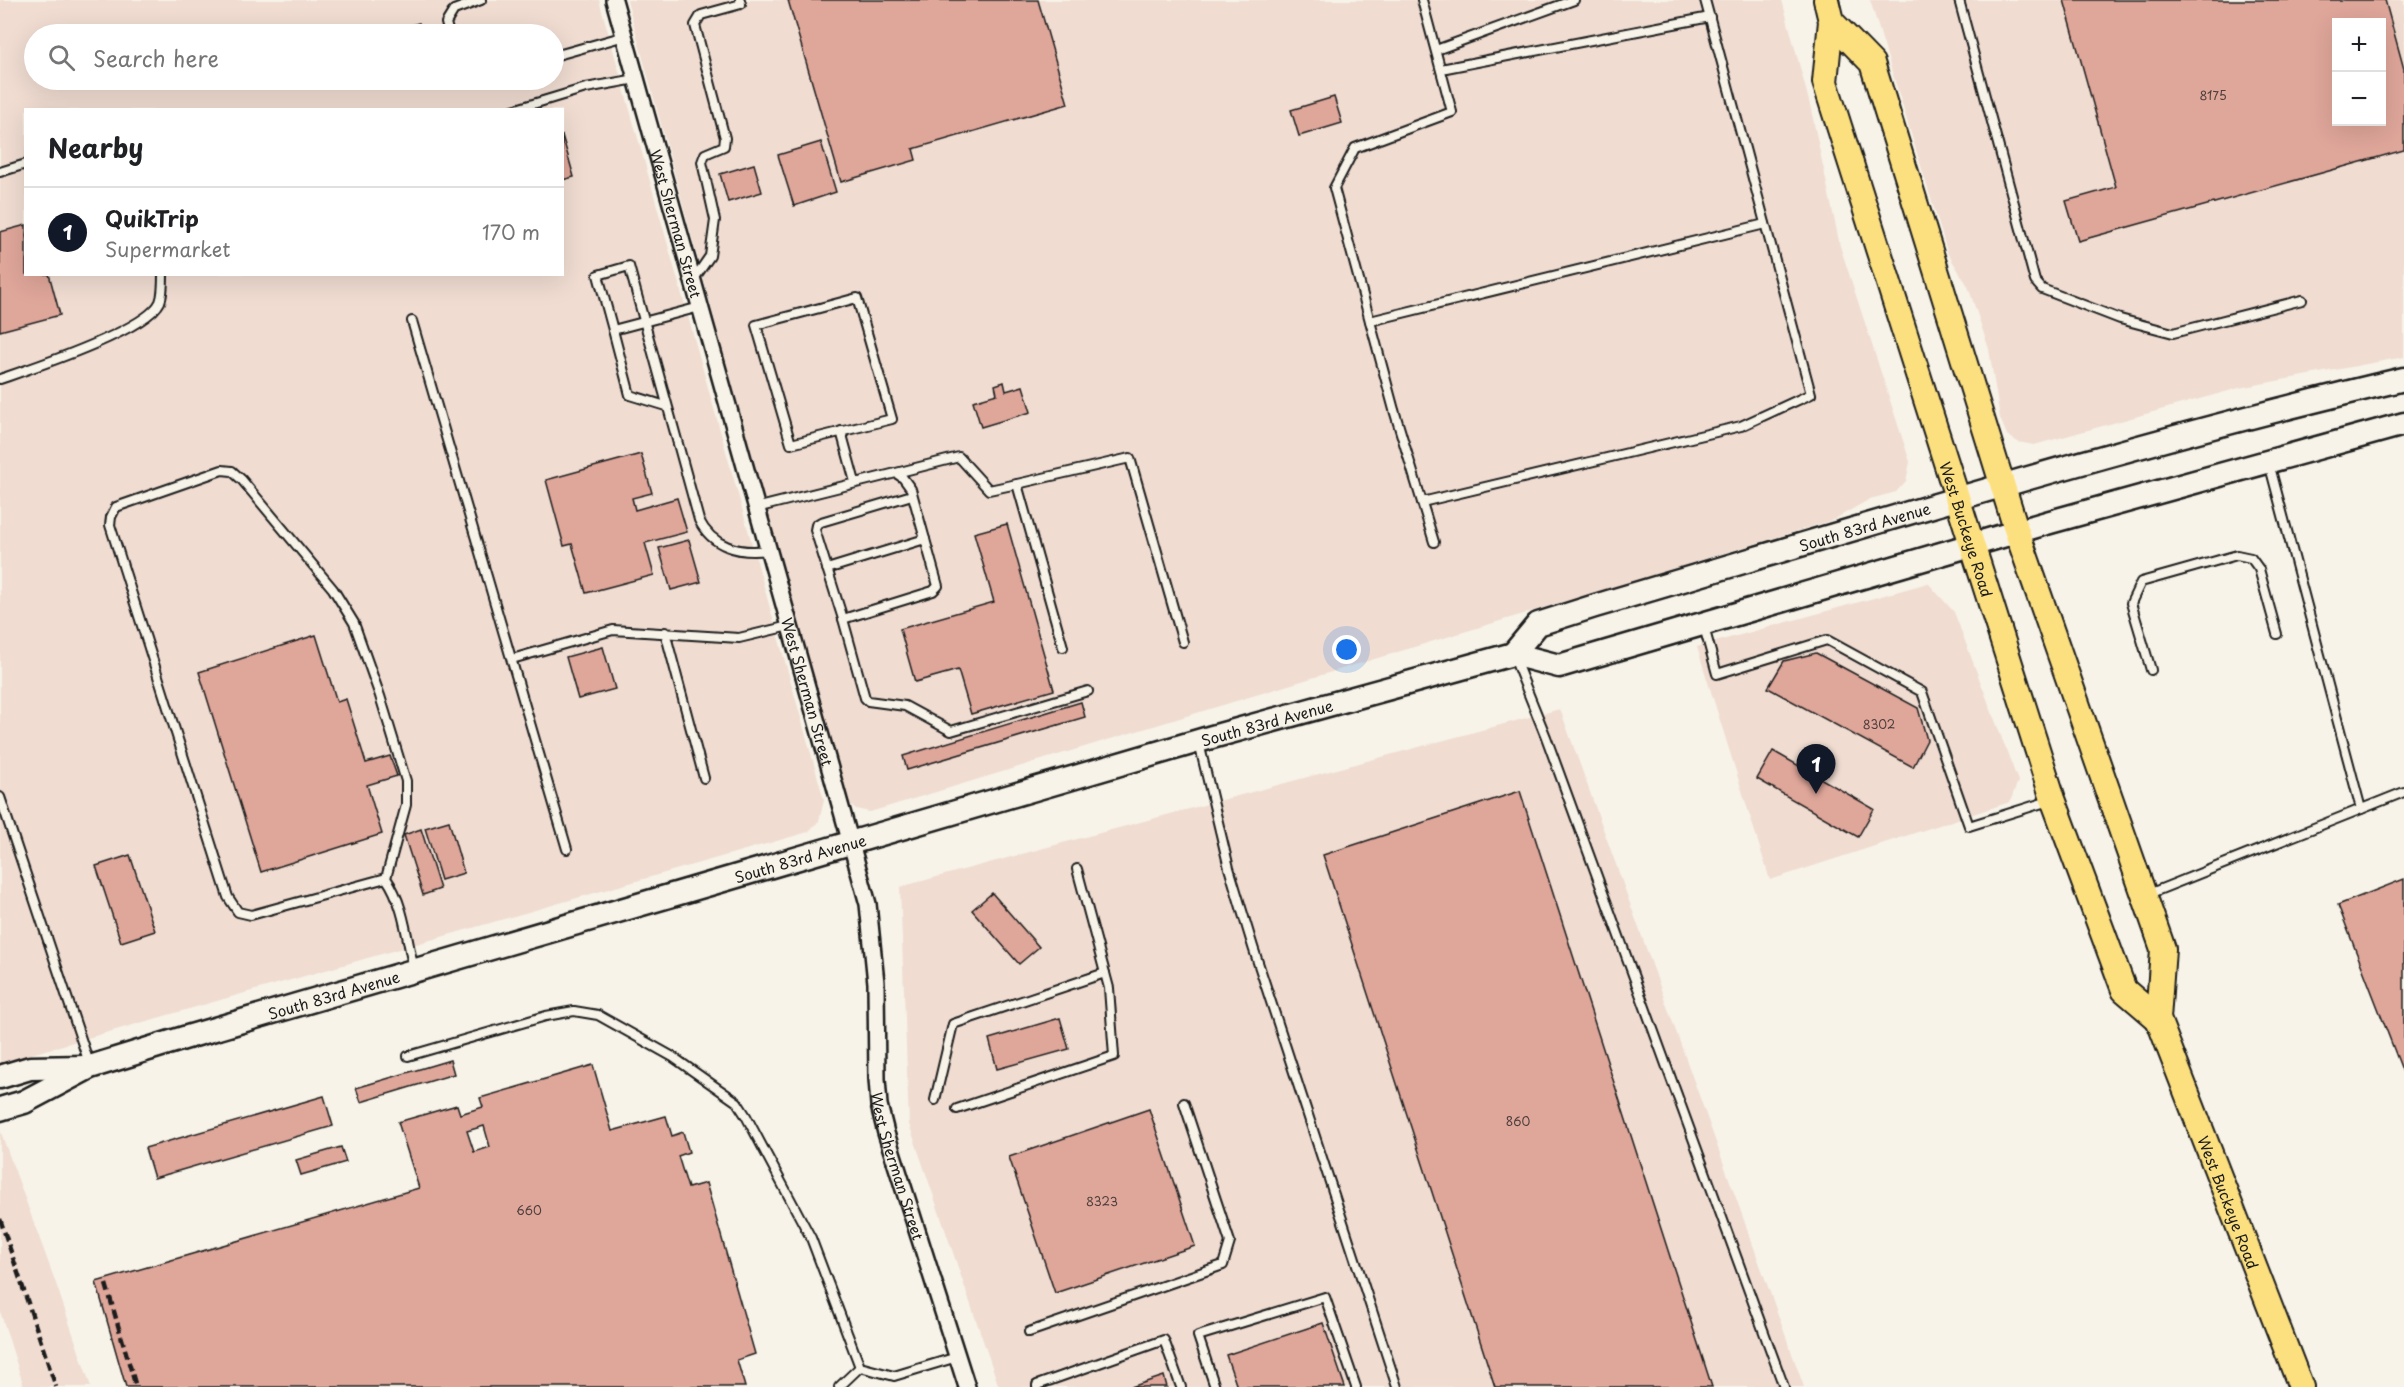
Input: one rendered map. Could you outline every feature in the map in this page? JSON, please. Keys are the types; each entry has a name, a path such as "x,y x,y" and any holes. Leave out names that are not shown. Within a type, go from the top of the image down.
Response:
{"main road":[{"name":"West Buckeye Road","path":"1829,10 1872,63 2017,532 2163,949 2158,1018 2301,1387"},
{"name":"West Buckeye Road","path":"1829,10 1824,82 2053,799 2124,990 2158,1018"},
{"name":"South 83rd Avenue","path":"0,1109 24,1102 90,1067 1199,742 1513,654 1538,624 1957,499 2317,400 2404,379"},
{"path":"1513,654 1559,666 1971,545 2404,424"},
{"name":"South 83rd Avenue","path":"0,1077 30,1068 90,1067"}],"street":[{"name":"West Sherman Street","path":"614,0 868,904 876,983 879,1105 885,1133 967,1387"}],"lane":[{"path":"446,24 454,10 481,0"},
{"path":"693,280 710,256 716,220 702,162 705,154 724,146 725,138 695,26 701,15 741,4 740,0"},
{"path":"1422,0 1452,112 1355,148 1334,188 1394,410 1434,542"},
{"path":"1436,50 1574,0"},
{"path":"1422,502 1741,426 1811,394 1705,0"},
{"path":"1959,0 2035,281 2042,289 2120,318 2173,333 2302,300"},
{"path":"1441,69 1710,16"},
{"path":"564,53 625,36"},
{"path":"520,108 586,88 636,79"},
{"path":"0,172 24,165"},
{"path":"1370,321 1765,224"},
{"path":"666,406 630,395 598,275 629,266 666,406 704,531 715,541 743,551 768,550"},
{"path":"0,379 77,351 144,320 160,302 163,276"},
{"path":"857,298 892,419 841,431 790,444 756,325 857,298"},
{"path":"613,330 700,307"},
{"path":"411,321 567,849"},
{"path":"841,431 855,482"},
{"path":"756,508 959,457 989,490 1130,458 1183,642"},
{"path":"2268,461 2361,809"},
{"path":"386,878 251,915 238,912 228,897 110,525 116,507 222,470 232,471 333,589 354,623 380,696 406,781 406,805 386,878 394,890 398,903 414,971"},
{"path":"843,619 937,589 938,583 912,495 903,478 896,473"},
{"path":"1017,484 1063,647"},
{"path":"912,495 816,525 815,531 865,698 872,703 905,706 951,730 1088,691"},
{"path":"827,569 925,539"},
{"path":"2151,670 2131,603 2140,582 2237,555 2251,558 2259,569 2277,634"},
{"path":"1703,623 1717,674 1827,640 1922,692 1969,826 2053,799"},
{"path":"512,659 613,630 739,638 789,626"},
{"path":"665,632 704,778"},
{"path":"1513,654 1546,737 1784,1387"},
{"path":"1199,742 1229,868 1253,947 1396,1387"},
{"path":"2145,895 2404,792"},
{"path":"0,797 90,1067"},
{"path":"957,1109 1114,1056 1109,988 1077,869"},
{"path":"935,1100 953,1024 1105,973"},
{"path":"408,1056 546,1016 574,1011 598,1015 673,1057 737,1102 746,1116 811,1239 860,1367"},
{"path":"1029,1332 1223,1265 1230,1242 1184,1103"},
{"path":"1215,1387 1198,1336 1325,1297 1356,1387"},
{"path":"1037,1387 1036,1385 1164,1340 1181,1387"},
{"path":"860,1367 894,1376 957,1357"},
{"path":"839,1387 860,1367"}],"shaded area":[{"path":"0,0 599,0 824,800 819,821 808,832 0,1063"},
{"path":"627,0 1782,0 1810,105 1840,246 1910,462 1906,481 1896,492 1870,499 1833,520 870,812 856,809 846,800"},
{"path":"1870,0 2404,0 2404,357 2239,388 2034,445 2018,442 2007,435 2000,418 1989,349 1968,286 1948,254"},
{"path":"1928,583 1954,612 2018,781 2010,802 1770,880 1697,647"},
{"path":"1560,709 1804,1387 999,1387 909,1124 900,887"},
{"path":"0,1130 91,1387 24,1387 0,1311"}],"building":[{"path":"788,0 1038,0 1068,104 913,149 916,160 841,182"},
{"path":"2064,0 2385,0 2404,69 2404,150 2078,241 2066,201 2116,187"},
{"path":"1334,97 1342,123 1299,136 1291,110"},
{"path":"564,142 574,177 564,180"},
{"path":"821,142 836,192 794,206 778,155"},
{"path":"754,164 762,192 728,202 720,174"},
{"path":"24,226 24,276 50,276 60,315 0,331 0,232"},
{"path":"1004,382 1006,391 1023,386 1031,412 981,427 973,401 997,394 995,385"},
{"path":"641,454 652,493 632,498 635,510 677,498 687,532 645,543 654,575 586,593 572,544 564,546 546,480"},
{"path":"1007,524 1054,690 971,714 958,670 915,682 900,629 994,602 974,533"},
{"path":"689,540 701,582 671,590 659,548"},
{"path":"316,635 337,702 346,699 366,763 390,756 397,776 367,785 382,834 261,872 199,672"},
{"path":"603,647 615,689 578,699 566,657"},
{"path":"1816,653 1918,708 1927,740 1913,767 1768,688 1784,661"},
{"path":"1081,702 1085,717 907,770 903,756"},
{"path":"1773,751 1874,809 1858,837 1757,779"},
{"path":"1520,791 1712,1387 1495,1387 1323,855"},
{"path":"449,821 464,873 441,880 425,828"},
{"path":"421,829 440,889 423,895 404,835"},
{"path":"130,855 155,931 121,942 96,866"},
{"path":"2404,879 2404,1075 2338,905"},
{"path":"992,893 1039,947 1019,964 972,910"},
{"path":"1060,1018 1069,1049 997,1069 989,1039"},
{"path":"450,1060 454,1074 361,1102 356,1088"},
{"path":"593,1065 612,1131 666,1116 672,1136 683,1132 689,1152 678,1156 688,1188 706,1183 755,1354 737,1360 745,1387 126,1387 96,1282 419,1188 398,1122 457,1105 460,1114 483,1107 480,1098","holes":["484,1126 490,1147 474,1152 467,1131"]},
{"path":"324,1096 333,1126 154,1178 145,1148"},
{"path":"1149,1109 1195,1246 1055,1293 1009,1157"},
{"path":"341,1147 346,1162 301,1175 296,1160"},
{"path":"1323,1323 1345,1387 1237,1387 1226,1355"},
{"path":"1164,1376 1167,1387 1131,1387"}],"railway":[{"path":"0,1219 56,1387"},
{"path":"106,1284 136,1387"}],"place":[{"name":"QuikTrip","path":"1816,794"}]}
